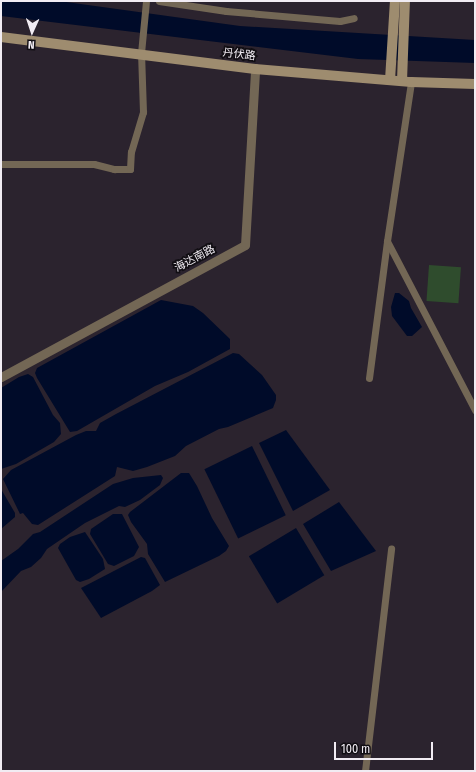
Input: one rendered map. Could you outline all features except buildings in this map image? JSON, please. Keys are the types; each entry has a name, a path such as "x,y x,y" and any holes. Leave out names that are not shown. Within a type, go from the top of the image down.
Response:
{"main road":[{"path":"390,80 395,1"},
{"path":"405,1 403,64 407,82"},
{"name":"丹伏路","path":"1,37 141,53 255,69 407,82 475,84"}],"street":[{"path":"159,1 226,10 340,22 354,18"},
{"path":"1,164 94,164 114,169 130,169 131,152 143,112 141,53 146,3"},
{"name":"海达南路","path":"1,377 245,245 255,69"},
{"path":"369,378 407,82"},
{"path":"387,241 475,410"},
{"path":"365,771 390,549"}],"green space":[{"path":"429,265 461,267 458,303 426,301"}],"water":[{"path":"1,1 59,1 240,26 475,40 475,63 358,59 1,16"},
{"path":"395,293 399,293 409,301 411,308 422,327 412,336 407,336 392,316 391,307"},
{"path":"161,300 193,306 203,313 230,339 230,349 188,372 155,386 77,431 70,432 37,378 35,373 37,368"},
{"path":"233,353 239,354 262,375 276,395 273,408 228,427 219,429 186,446 175,456 147,467 133,471 117,467 115,476 38,525 32,524 23,513 20,514 3,479 11,470 76,435 86,431 96,431 100,423"},
{"path":"28,374 33,377 53,415 60,423 61,434 54,442 16,464 1,469 1,388 19,377"},
{"path":"286,430 330,490 293,511 259,443"},
{"path":"252,446 286,515 238,538 204,469"},
{"path":"181,473 189,473 197,486 212,518 229,546 226,551 219,556 165,582 148,554 147,544 131,522 128,515"},
{"path":"161,475 163,478 160,485 140,500 125,507 119,506 85,523 47,549 41,558 31,567 21,571 1,592 1,561 18,549 33,534 40,532 113,484 133,478"},
{"path":"1,489 15,513 15,517 1,529"},
{"path":"339,502 376,551 331,571 303,524"},
{"path":"113,514 122,514 139,547 134,556 114,566 108,564 90,534 91,529"},
{"path":"296,528 324,575 277,603 249,556"},
{"path":"85,532 103,559 105,569 89,579 80,582 76,580 58,548 60,544 70,537"},
{"path":"141,557 145,558 160,585 152,591 101,618 81,588"}]}
